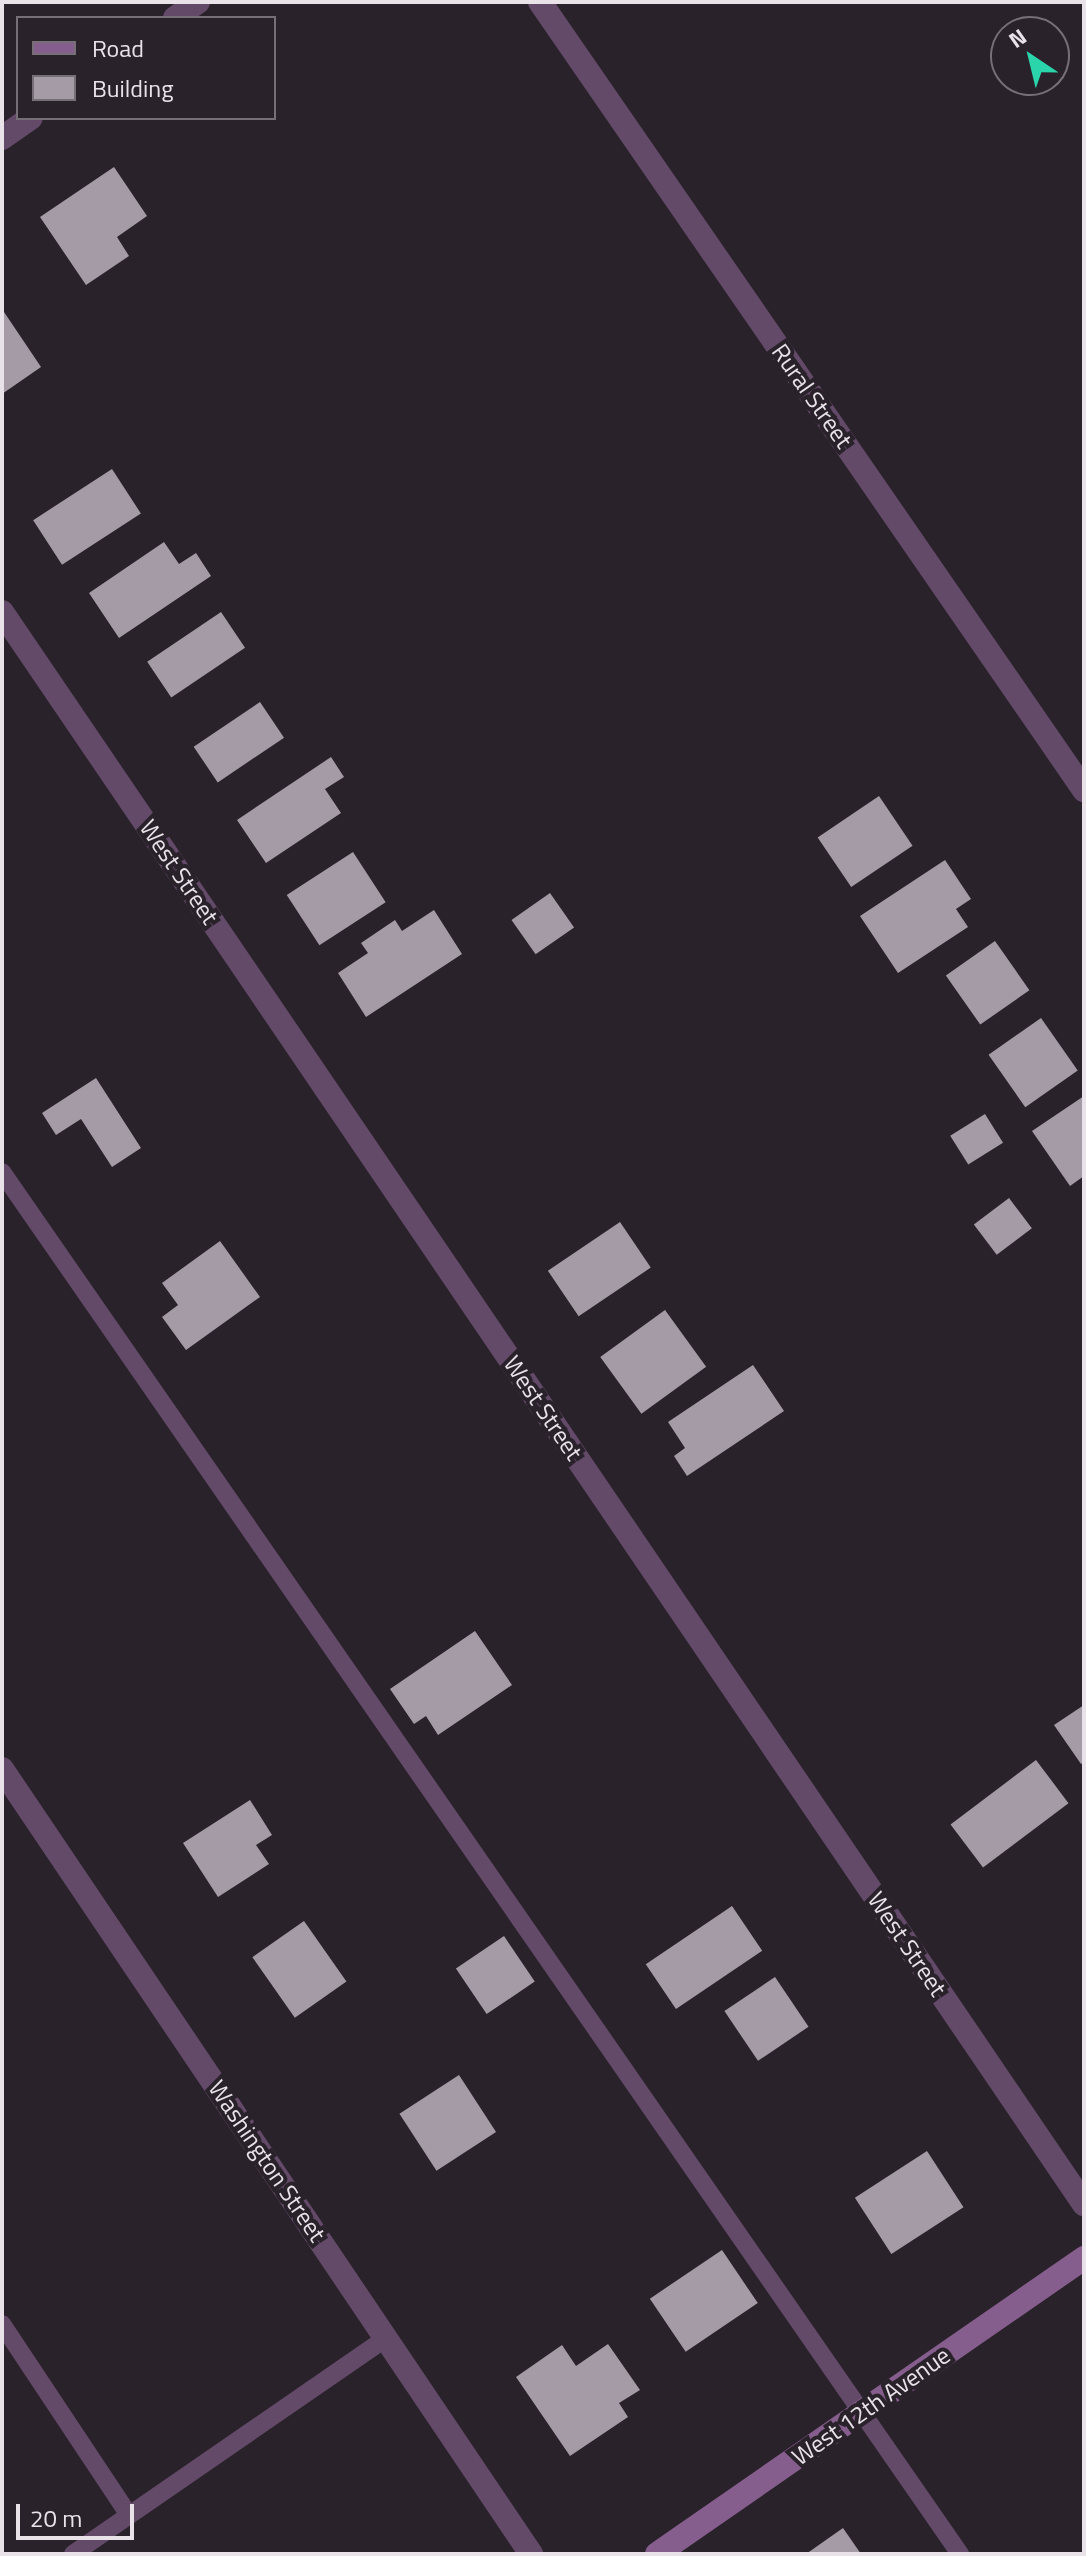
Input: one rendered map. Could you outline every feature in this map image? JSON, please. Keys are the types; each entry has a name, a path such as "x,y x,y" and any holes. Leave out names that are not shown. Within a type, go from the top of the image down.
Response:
{"main road":[{"name":"West 12th Avenue","path":"657,2554 1084,2258"}],"street":[{"path":"178,16 198,2"},
{"name":"Rural Street","path":"540,2 1084,790"},
{"path":"2,138 28,120"},
{"name":"West Street","path":"2,612 1084,2204"},
{"name":"Washington Street","path":"2,1769 531,2554"}],"lane":[{"path":"2,1172 960,2554"},
{"path":"2,2324 129,2515"},
{"path":"73,2554 386,2338"}],"building":[{"path":"114,167 147,216 117,237 129,256 86,285 40,217"},
{"path":"2,309 41,367 2,394"},
{"path":"112,469 141,513 62,565 33,520"},
{"path":"164,542 179,564 196,553 211,576 119,638 89,593"},
{"path":"221,612 245,648 171,697 147,662"},
{"path":"260,702 284,738 218,782 194,747"},
{"path":"331,757 344,777 325,789 341,813 266,863 237,820"},
{"path":"879,796 913,846 851,887 818,837"},
{"path":"353,852 386,902 319,945 287,895"},
{"path":"945,860 971,899 956,909 968,927 898,973 860,916"},
{"path":"550,893 574,927 536,954 511,920"},
{"path":"434,910 462,954 366,1017 338,973 368,953 361,943 395,920 402,931"},
{"path":"995,941 1029,990 980,1025 946,975"},
{"path":"1041,1018 1078,1070 1025,1107 989,1055"},
{"path":"96,1078 141,1148 112,1167 81,1119 56,1135 42,1113"},
{"path":"1084,1096 1084,1176 1070,1186 1032,1131"},
{"path":"985,1114 1003,1143 968,1165 950,1136"},
{"path":"1009,1198 1032,1228 997,1255 974,1224"},
{"path":"620,1222 651,1268 579,1316 548,1271"},
{"path":"220,1241 260,1297 186,1350 162,1317 178,1305 162,1283"},
{"path":"665,1310 706,1367 641,1414 600,1357"},
{"path":"753,1365 784,1411 687,1476 674,1456 685,1448 668,1422"},
{"path":"475,1631 512,1685 438,1735 426,1716 414,1724 390,1689"},
{"path":"1084,1705 1084,1762 1081,1764 1054,1725"},
{"path":"1036,1760 1068,1803 983,1868 951,1824"},
{"path":"250,1800 272,1835 256,1845 269,1864 218,1897 183,1843"},
{"path":"732,1906 762,1951 676,2009 646,1964"},
{"path":"304,1921 346,1982 295,2018 252,1957"},
{"path":"504,1936 535,1982 487,2014 456,1968"},
{"path":"775,1977 809,2027 758,2061 724,2011"},
{"path":"459,2075 496,2132 436,2171 399,2114"},
{"path":"927,2151 963,2207 891,2254 855,2198"},
{"path":"722,2250 758,2303 686,2352 650,2299"},
{"path":"608,2344 640,2390 619,2403 628,2417 570,2456 516,2377 562,2345 576,2366"},
{"path":"843,2528 861,2554 806,2554"}]}
